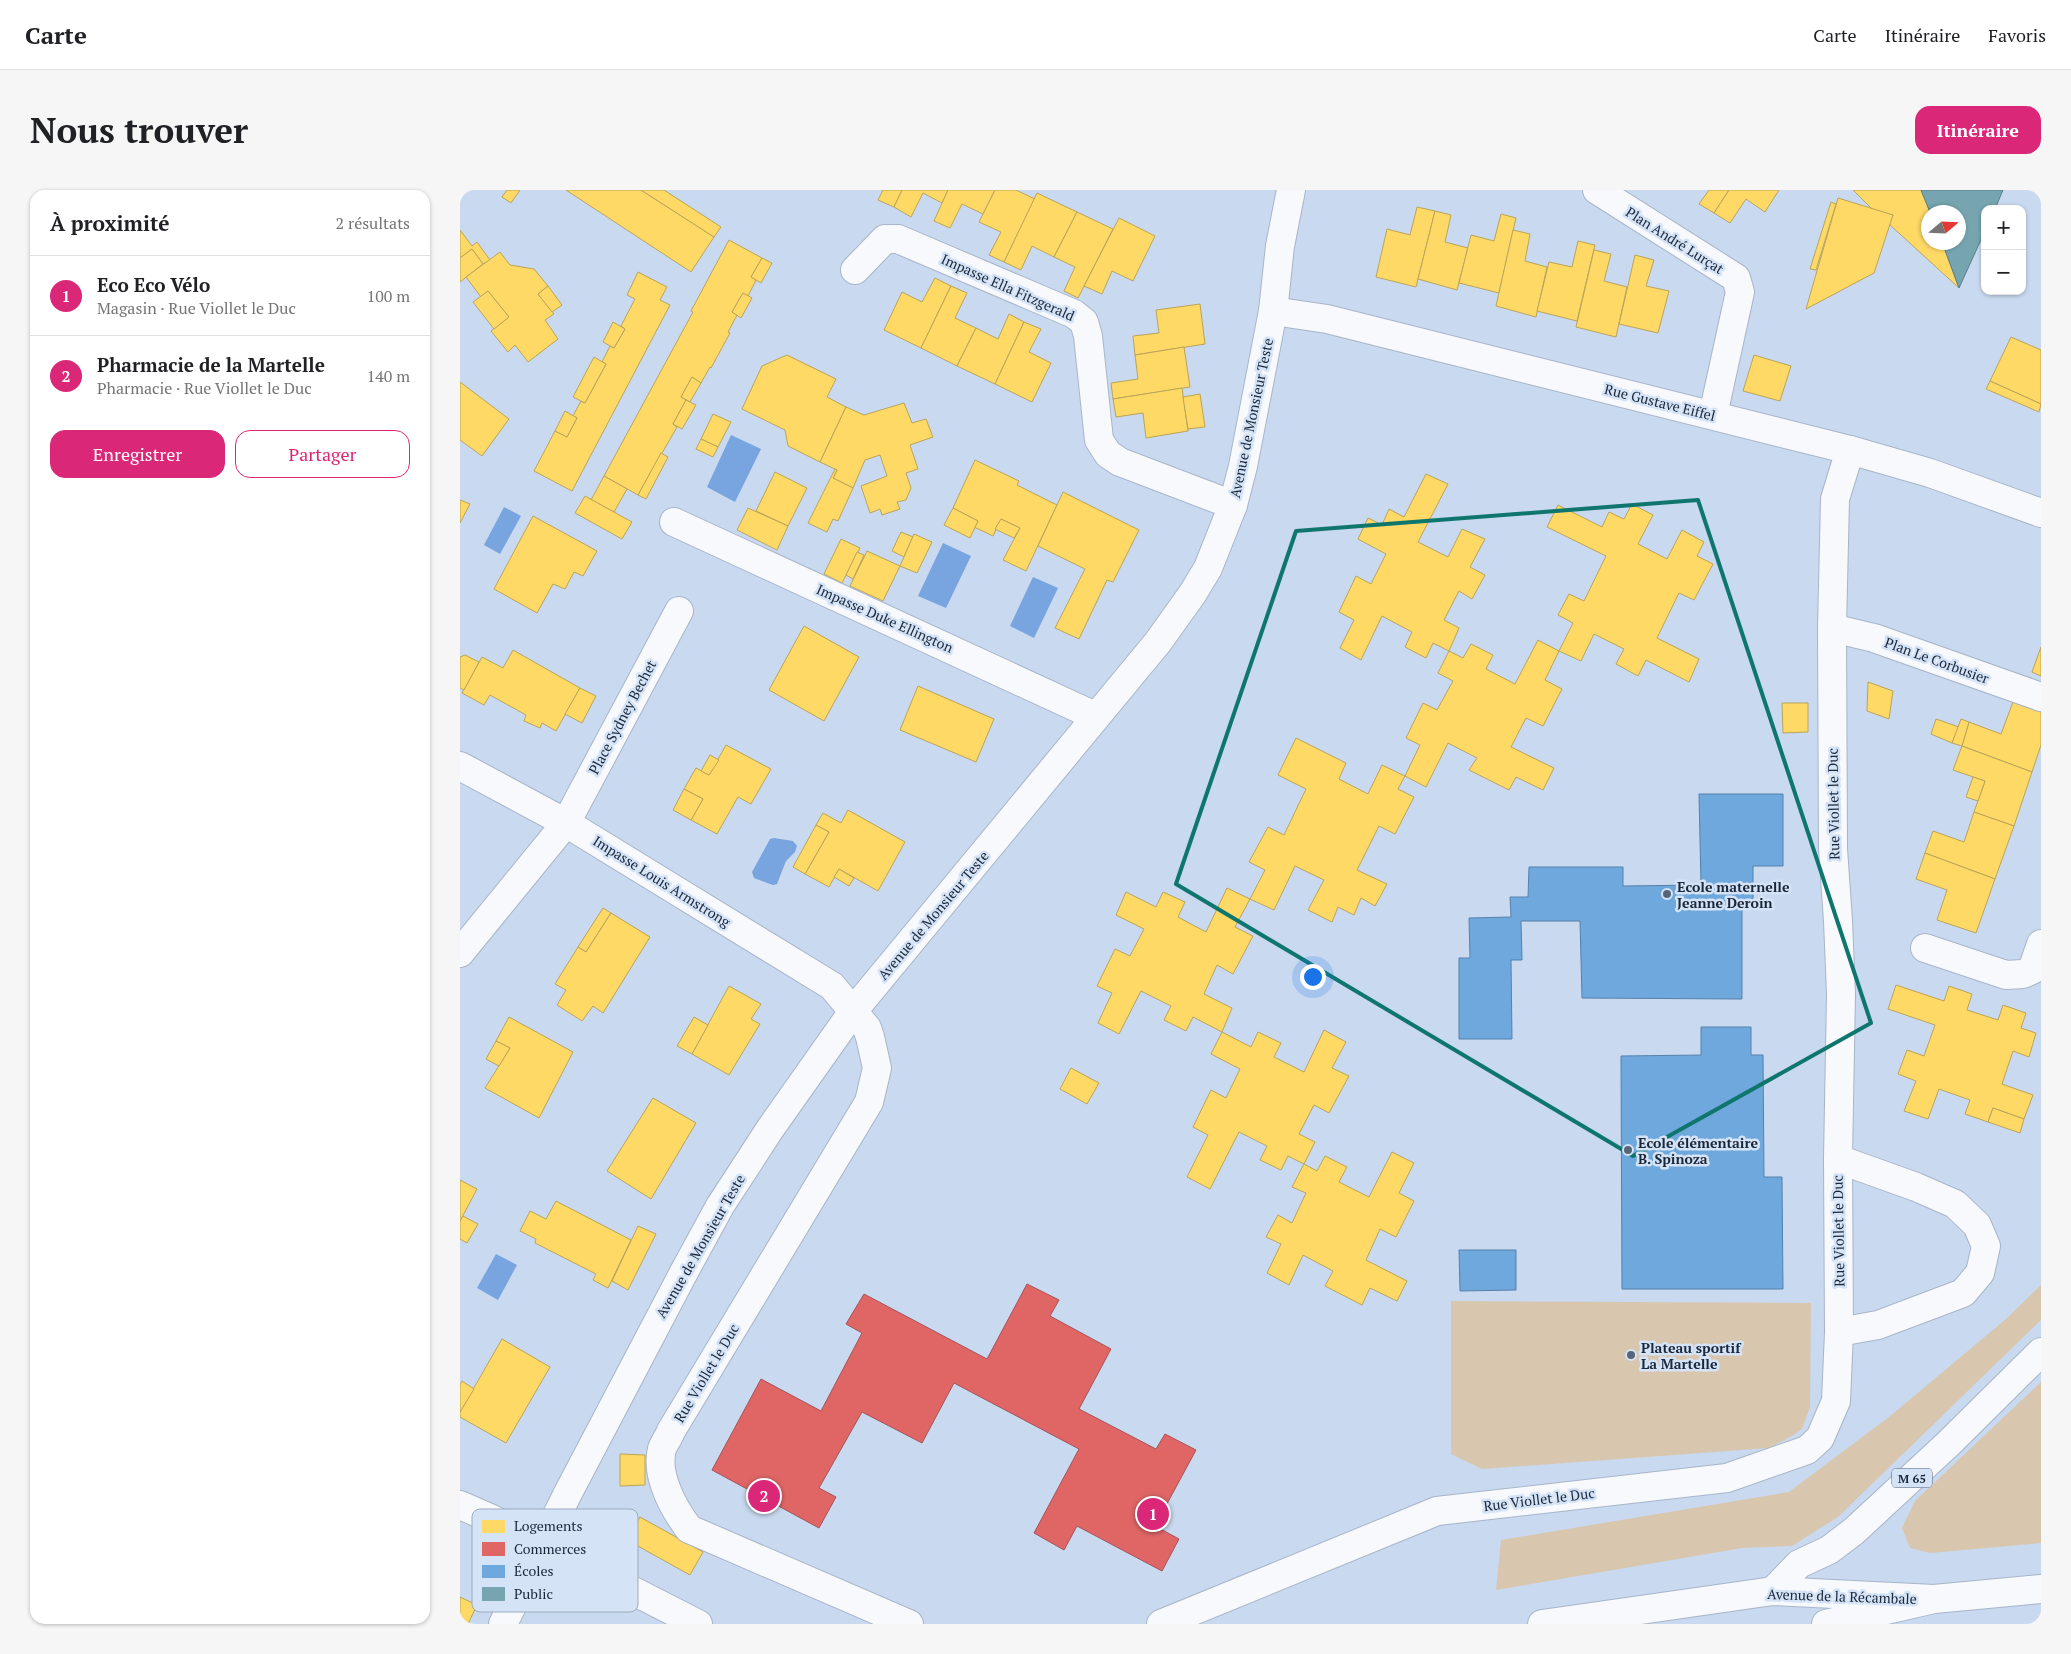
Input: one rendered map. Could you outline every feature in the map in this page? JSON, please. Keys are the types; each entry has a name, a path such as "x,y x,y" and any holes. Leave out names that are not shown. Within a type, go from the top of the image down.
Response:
{"street":[{"name":"Avenue de Monsieur Teste","path":"560,1509 720,1206 770,1129 854,1010 1158,642 1193,593 1208,568 1233,505 1243,466 1273,311 1280,246 1291,190"},
{"name":"Plan André Lurçat","path":"1597,190 1736,278 1740,292 1713,415"},
{"name":"Impasse Ella Fitzgerald","path":"855,270 885,239 898,239 1074,314 1084,322 1088,336 1099,440 1108,454 1120,462 1233,505"},
{"name":"Rue Gustave Eiffel","path":"1273,311 1327,319 1850,450 1930,473 2041,513"},
{"name":"Rue Viollet le Duc","path":"1161,1624 1436,1511 1727,1478 1807,1450 1820,1438 1836,1401 1839,1332 1838,1159 1841,994 1833,849 1832,628 1835,499 1850,450"},
{"name":"Impasse Duke Ellington","path":"674,522 1095,716"},
{"name":"Place Sydney Bechet","path":"460,953 566,822 679,611"},
{"name":"Plan Le Corbusier","path":"1832,628 1874,638 2041,697"},
{"name":"Impasse Louis Armstrong","path":"460,766 566,822 832,986 854,1010"},
{"path":"1925,948 2006,975 2023,974 2032,970 2041,944"},
{"name":"Rue Viollet le Duc","path":"854,1010 867,1028 877,1068 869,1102 671,1431 662,1450 662,1474 676,1511 690,1529 909,1624"},
{"name":"Rue Viollet le Duc","path":"1838,1159 1916,1187 1956,1204 1977,1226 1986,1246 1980,1273 1963,1293 1878,1325 1839,1332"},
{"name":"M 65","path":"1773,1591 1799,1564 1829,1550 1854,1531 1948,1444 2041,1352"},
{"path":"460,1505 472,1510"},
{"name":"Avenue de la Récambale","path":"1826,1624 1934,1600 2041,1589"},
{"name":"Avenue de la Récambale","path":"1542,1624 1773,1591 1934,1600"},
{"path":"638,1594 698,1624"},
{"name":"Avenue de Monsieur Teste","path":"503,1624 509,1612"}],"highlighted area":[{"path":"1698,500 1871,1023 1633,1156 1176,884 1296,531"}],"shaded area":[{"path":"2041,1285 2041,1320 1838,1517 1792,1546 1742,1548 1496,1590 1501,1540 1789,1492 1889,1417 2006,1319"},
{"name":"Plateau sportif La Martelle","path":"1451,1301 1811,1303 1810,1407 1802,1429 1769,1448 1482,1469 1451,1454"},
{"path":"2041,1382 2041,1543 1930,1553 1910,1548 1902,1528 1915,1501"}],"water":[{"path":"731,435 761,449 735,502 707,487"},
{"path":"504,507 521,516 500,554 484,545"},
{"path":"943,543 971,556 946,608 918,596"},
{"path":"1033,577 1058,588 1034,638 1010,626"},
{"path":"770,839 793,841 797,846 795,852 786,861 777,884 773,885 754,878 752,872"},
{"path":"496,1254 517,1265 498,1300 477,1288"}],"building: Logements":[{"path":"507,190 520,190 511,203 502,197"},
{"path":"566,190 641,190 714,237 691,272"},
{"path":"641,190 664,190 721,227 714,237"},
{"path":"883,190 902,190 894,207 878,200"},
{"path":"902,190 948,190 942,203 923,193 911,217 894,207"},
{"path":"948,190 995,190 983,214 962,204 950,228 934,221"},
{"path":"995,190 1016,190 1035,199 1004,262 989,255 1001,232 979,222"},
{"path":"1709,190 1729,190 1714,213 1699,204"},
{"path":"1729,190 1779,190 1765,212 1746,199 1730,223 1714,213"},
{"path":"1853,190 1921,190 1927,205 1921,205 1921,250 1945,250 1959,288 1889,224 1893,215 1872,209"},
{"path":"1037,193 1077,212 1054,257 1032,246 1021,270 1004,262"},
{"path":"1838,198 1893,215 1874,273 1806,309"},
{"path":"1831,202 1836,204 1816,270 1810,269"},
{"path":"1417,207 1435,211 1416,287 1376,277 1387,229 1410,235"},
{"path":"1435,211 1451,215 1445,242 1468,248 1457,290 1418,279"},
{"path":"1077,212 1113,229 1078,298 1064,291 1075,267 1054,257"},
{"path":"1501,214 1516,218 1499,293 1459,283 1471,235 1494,241"},
{"path":"1119,218 1155,236 1133,281 1112,271 1102,294 1084,286"},
{"path":"460,230 472,246 477,242 490,260 483,264 472,249 460,258"},
{"path":"1513,230 1530,234 1525,261 1547,267 1536,317 1496,306"},
{"path":"729,240 762,258 751,277 756,280 748,296 743,293 732,312 737,315 728,332 730,333 711,368 701,383 692,377 681,397 686,400 673,424 677,427 638,495 604,476 693,312 691,311"},
{"path":"1578,241 1595,245 1577,321 1537,311 1549,262 1572,267"},
{"path":"472,249 483,264 460,282 460,258"},
{"path":"1594,250 1611,254 1604,281 1627,287 1616,337 1576,327"},
{"path":"500,252 510,265 534,269 548,286 538,294 554,314 545,320 558,339 528,362 515,345 508,352 491,331 509,317 488,291 481,297 466,277"},
{"path":"1635,255 1654,260 1646,286 1669,291 1658,333 1619,324"},
{"path":"762,258 772,263 761,283 751,277"},
{"path":"638,272 667,287 660,300 670,305 572,491 534,471 555,431 567,437 577,418 573,416 581,401 585,403 606,364 602,362 610,346 614,348 625,329 621,326 635,299 627,295"},
{"path":"935,278 951,286 921,348 884,330 902,292 922,302"},
{"path":"548,286 562,305 552,312 538,294"},
{"path":"951,286 967,293 955,318 976,328 957,366 921,348"},
{"path":"488,291 509,317 494,329 473,302"},
{"path":"743,293 752,298 741,318 732,312"},
{"path":"1200,304 1205,344 1135,355 1133,336 1159,333 1156,310"},
{"path":"1009,314 1024,322 995,384 957,366 976,328 998,339"},
{"path":"613,322 625,329 614,348 603,342"},
{"path":"1024,322 1041,329 1029,352 1051,363 1032,402 995,384"},
{"path":"2011,337 2041,350 2041,404 1990,381"},
{"path":"1184,347 1190,387 1113,399 1111,383 1138,379 1135,355"},
{"path":"787,355 836,379 827,397 846,407 820,462 788,446 785,430 742,409 762,366"},
{"path":"1754,355 1791,366 1780,401 1743,391"},
{"path":"594,357 606,364 585,403 573,397"},
{"path":"692,377 701,383 690,402 681,397"},
{"path":"1990,381 2041,404 2039,412 1986,389"},
{"path":"460,382 509,419 482,456 460,440"},
{"path":"1182,388 1188,431 1146,438 1143,413 1116,417 1113,399"},
{"path":"1200,394 1205,427 1188,429 1183,397"},
{"path":"686,400 696,405 682,429 673,424"},
{"path":"904,403 912,423 926,419 933,437 910,445 918,469 906,473 911,488 906,500 897,502 900,509 882,515 880,509 870,513 861,486 887,476 880,455 865,460 853,488 833,478 837,470 820,462 846,407 864,415"},
{"path":"565,411 577,418 567,437 555,431"},
{"path":"713,414 731,422 718,447 701,439"},
{"path":"701,439 718,447 713,457 696,449"},
{"path":"661,453 668,457 646,499 638,495"},
{"path":"975,460 1019,481 1017,485 1057,505 1026,571 1003,560 1020,528 1001,519 993,536 974,527 978,521 953,508"},
{"path":"835,469 837,470 833,478 853,488 838,521 833,519 827,532 808,523"},
{"path":"775,472 807,488 788,526 756,511"},
{"path":"1426,474 1448,484 1418,542 1448,557 1462,529 1485,539 1470,567 1485,575 1472,599 1459,591 1444,620 1459,628 1449,651 1433,643 1426,658 1405,647 1412,632 1382,616 1361,660 1340,648 1354,620 1339,612 1356,576 1371,584 1386,554 1358,539 1368,518 1382,525 1389,509 1404,517"},
{"path":"604,476 627,489 614,512 591,500"},
{"path":"1063,492 1139,530 1113,582 1107,580 1079,639 1055,628 1085,569 1038,546"},
{"path":"585,496 632,522 622,539 575,513"},
{"path":"460,500 470,504 460,523"},
{"path":"1632,504 1653,515 1638,544 1667,559 1682,530 1704,542 1697,556 1713,564 1694,600 1679,593 1657,638 1699,659 1689,682 1646,660 1638,676 1616,664 1624,649 1594,634 1581,661 1559,651 1573,623 1558,615 1569,594 1584,601 1606,556 1547,527 1558,505 1602,527 1609,512 1624,519"},
{"path":"748,508 788,526 777,550 737,530"},
{"path":"953,508 978,521 970,538 944,525"},
{"path":"533,516 597,551 583,576 574,572 565,589 553,584 537,613 494,589"},
{"path":"1001,519 1020,528 1014,538 995,529"},
{"path":"901,532 913,537 904,557 892,551"},
{"path":"914,534 932,542 917,573 900,566"},
{"path":"841,539 860,548 842,583 824,574"},
{"path":"867,551 900,566 883,601 850,586"},
{"path":"857,552 864,555 853,579 846,575"},
{"path":"804,626 859,657 824,721 769,690"},
{"path":"1538,640 1559,651 1545,680 1562,689 1543,726 1526,718 1511,747 1554,768 1543,790 1516,777 1509,790 1469,770 1477,758 1448,743 1426,787 1405,776 1420,745 1406,738 1423,703 1437,710 1453,681 1438,673 1449,651 1463,658 1471,644 1493,655 1486,669 1515,684"},
{"path":"2041,647 2041,676 2032,672"},
{"path":"513,650 580,688 556,731 542,723 540,728 524,721 526,715 490,695 484,705 462,693 482,657 503,668"},
{"path":"465,655 479,662 464,690 460,688 460,657"},
{"path":"1868,682 1893,691 1889,719 1867,711"},
{"path":"918,686 994,719 976,762 900,730"},
{"path":"580,688 596,696 582,723 565,714"},
{"path":"2013,702 2041,712 2041,745 2032,772 1962,746 1969,722 2001,734"},
{"path":"1782,703 1808,703 1808,732 1783,733"},
{"path":"1936,719 1959,727 1952,743 1931,734"},
{"path":"1961,719 1969,722 1962,746 1952,743"},
{"path":"1296,738 1346,763 1339,779 1368,794 1382,765 1405,776 1398,789 1414,797 1395,834 1379,826 1357,870 1387,884 1375,906 1361,898 1354,915 1338,907 1332,922 1308,910 1324,880 1295,866 1274,910 1250,899 1265,870 1249,862 1268,827 1284,835 1306,789 1278,775"},
{"path":"726,745 771,769 751,804 738,797 717,834 691,820 703,799 684,789 696,768 709,775"},
{"path":"1962,746 2032,772 2014,826 1974,812 1985,781 1953,770"},
{"path":"710,755 719,760 709,775 701,771"},
{"path":"1973,777 1985,781 1978,801 1966,797"},
{"path":"684,789 703,799 691,820 673,810"},
{"path":"848,810 905,842 878,891 839,869 829,887 805,874 829,832 816,825 823,813 841,823"},
{"path":"1974,812 2014,826 1995,879 1925,853 1933,831 1964,842"},
{"path":"816,825 829,832 805,874 793,867"},
{"path":"1925,853 1995,879 1976,933 1937,920 1947,890 1916,879"},
{"path":"839,869 854,878 849,886 834,877"},
{"path":"1227,888 1250,899 1235,927 1253,936 1233,974 1217,965 1204,994 1232,1008 1222,1032 1193,1017 1186,1031 1164,1020 1171,1006 1141,991 1119,1034 1098,1023 1112,993 1097,986 1115,949 1130,956 1144,929 1116,915 1126,892 1156,907 1163,892 1185,902 1178,917 1206,932"},
{"path":"603,908 611,913 586,952 578,947"},
{"path":"611,913 650,937 603,1013 593,1006 582,1021 557,1005 566,990 555,984 578,947 586,952"},
{"path":"1896,985 1944,1001 1949,986 1972,994 1967,1010 1998,1020 2003,1005 2026,1013 2021,1028 2036,1033 2029,1057 2013,1051 2002,1084 2033,1095 2024,1119 1993,1108 1988,1122 1965,1114 1970,1100 1939,1089 1928,1119 1904,1111 1916,1081 1898,1074 1907,1050 1924,1056 1935,1025 1888,1009"},
{"path":"729,986 761,1004 751,1019 760,1024 729,1075 692,1054"},
{"path":"509,1017 573,1052 539,1118 485,1088 510,1048 496,1041"},
{"path":"694,1017 708,1025 692,1054 677,1046"},
{"path":"1324,1030 1346,1042 1332,1068 1349,1076 1329,1113 1314,1105 1299,1134 1315,1142 1304,1164 1288,1156 1281,1170 1260,1160 1267,1146 1239,1132 1210,1189 1187,1177 1208,1135 1193,1127 1211,1090 1226,1098 1240,1069 1211,1054 1222,1032 1251,1047 1258,1032 1281,1043 1274,1057 1304,1072"},
{"path":"496,1041 510,1048 499,1066 486,1059"},
{"path":"1071,1068 1099,1083 1087,1104 1060,1089"},
{"path":"653,1098 696,1123 651,1199 607,1171"},
{"path":"1993,1108 2024,1119 2020,1133 1988,1122"},
{"path":"1392,1152 1414,1163 1399,1193 1414,1201 1396,1237 1380,1229 1366,1260 1407,1281 1397,1301 1370,1288 1362,1305 1325,1286 1333,1271 1303,1255 1289,1285 1267,1273 1281,1244 1266,1237 1278,1215 1292,1223 1306,1193 1292,1187 1304,1164 1317,1171 1325,1156 1347,1167 1339,1182 1369,1197"},
{"path":"460,1180 477,1189 460,1221"},
{"path":"556,1201 631,1240 608,1288 593,1280 596,1274 535,1243 536,1239 520,1231 530,1211 546,1219"},
{"path":"463,1216 478,1224 467,1243 460,1239 460,1221"},
{"path":"638,1226 656,1234 628,1290 612,1281"},
{"path":"502,1339 550,1367 506,1443 460,1417 460,1412"},
{"path":"462,1381 474,1389 460,1412 460,1385"},
{"path":"620,1454 645,1455 645,1485 620,1486"},
{"path":"640,1517 703,1552 690,1575 638,1546 638,1521"},
{"path":"460,1597 472,1603 472,1612 474,1612 468,1624 460,1624"}],"building: Commerces":[{"path":"1027,1284 1059,1300 1050,1316 1111,1349 1079,1409 1156,1449 1165,1434 1196,1450 1155,1526 1179,1539 1162,1571 1077,1526 1064,1550 1034,1533 1079,1449 954,1383 922,1443 862,1412 819,1488 836,1497 819,1528 712,1470 761,1379 821,1411 862,1333 846,1324 864,1294 987,1359"}],"building: Écoles":[{"path":"1699,794 1783,794 1783,866 1753,866 1753,908 1742,908 1742,999 1582,998 1580,921 1521,921 1522,960 1511,960 1512,1039 1459,1039 1459,958 1470,958 1469,918 1511,917 1510,897 1528,897 1529,867 1623,867 1623,886 1701,885"},
{"path":"1701,1027 1751,1027 1751,1055 1763,1055 1764,1177 1782,1177 1783,1289 1622,1289 1621,1056 1701,1055"},
{"path":"1459,1250 1516,1250 1516,1290 1460,1291"}],"building: Public":[{"path":"1921,190 2003,190 1997,205 1981,205 1981,240 1959,288 1945,250 1966,250 1966,205 1927,205"}],"place":[{"name":"Ecole maternelle Jeanne Deroin","path":"1667,894"},
{"name":"Ecole élémentaire B. Spinoza","path":"1628,1150"},
{"name":"Plateau sportif La Martelle","path":"1631,1355"},
{"name":"Pharmacie de la Martelle","path":"764,1496"},
{"name":"Eco Eco Vélo","path":"1153,1514"}]}
